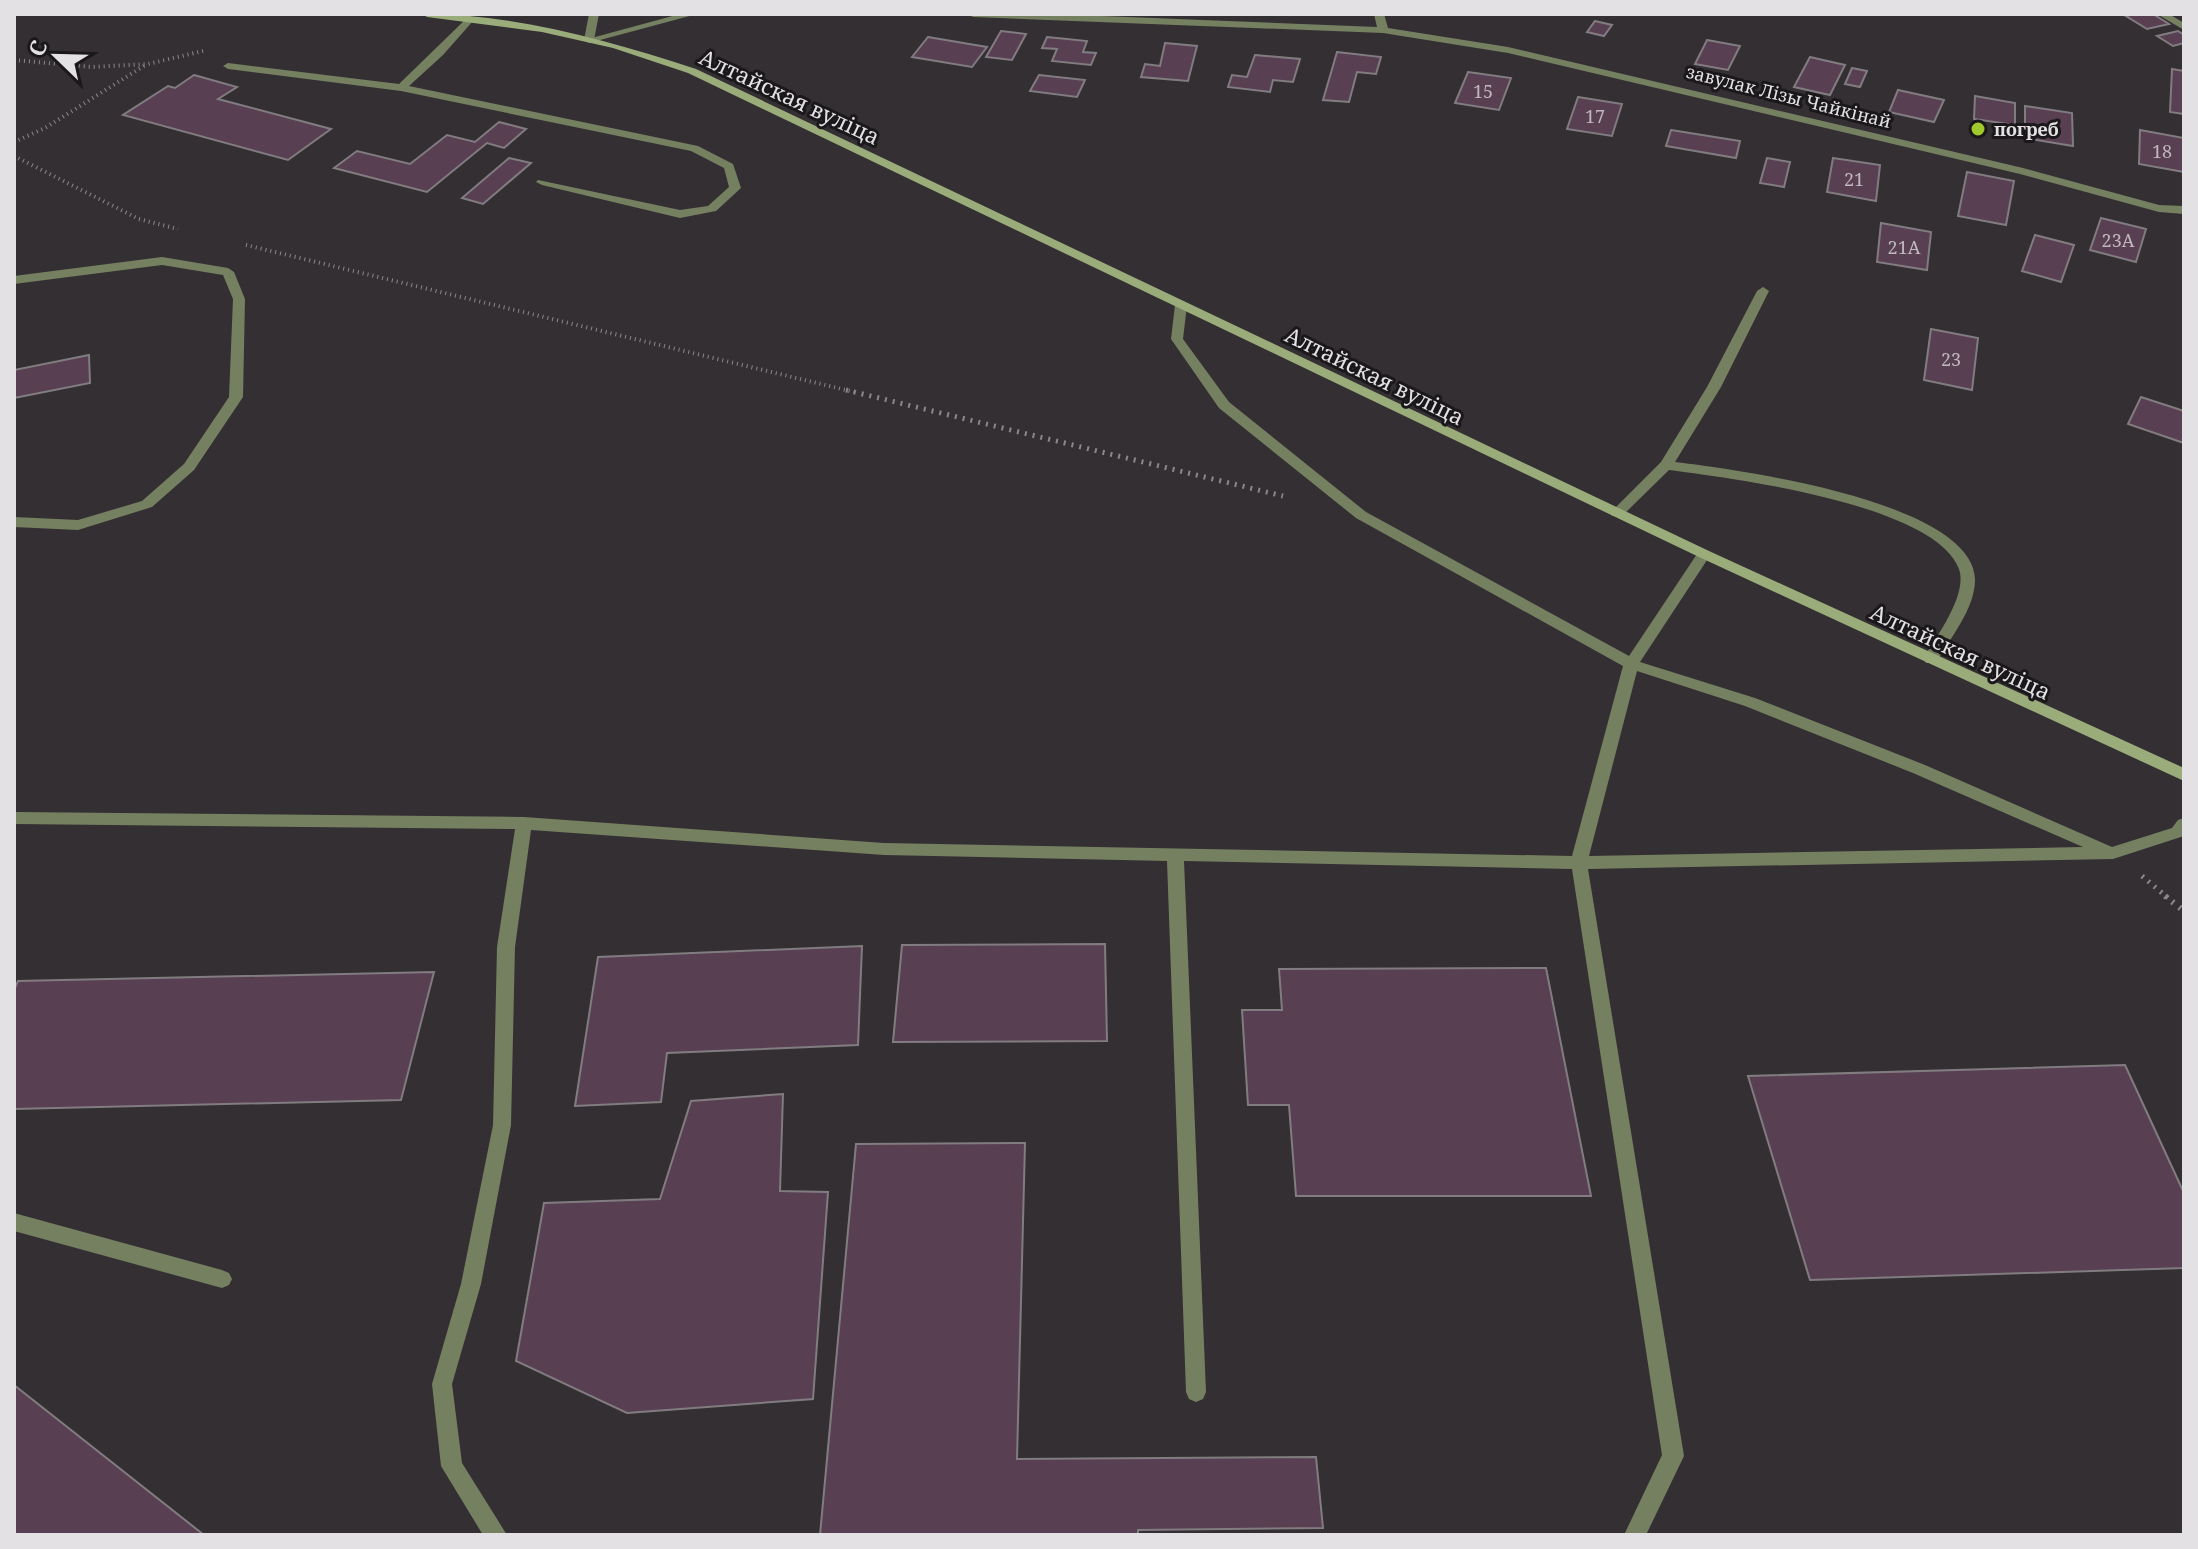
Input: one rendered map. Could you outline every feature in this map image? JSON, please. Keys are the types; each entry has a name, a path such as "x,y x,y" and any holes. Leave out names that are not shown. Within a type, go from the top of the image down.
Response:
{"main road":[{"name":"Алтайская вуліца","path":"427,14 542,29 692,71 1617,513 2184,775"}],"street":[{"path":"594,14 589,40 692,14"},
{"name":"завулак Лізы Чайкінай","path":"973,14 1383,30 1508,50 2023,171 2159,208 2184,210"},
{"path":"1379,14 1383,30"},
{"path":"2162,14 2184,27"},
{"path":"401,88 439,53 469,19"},
{"path":"228,66 401,88 694,148 729,166 735,188 712,209 680,214 542,182"},
{"path":"2159,208 2184,221"},
{"path":"14,280 162,261 228,272 239,299 236,397 189,467 147,504 78,525 14,522"},
{"path":"1617,513 1666,465 1714,387 1763,291"},
{"path":"1181,305 1177,339 1224,405 1361,515 1631,664 1750,702 1919,769 2113,853"},
{"path":"1666,465 1812,488 1926,528 1953,547 1966,569 1966,594 1931,659"},
{"path":"1635,1535 1673,1456 1579,863 1631,664 1704,554"},
{"path":"14,818 524,823 884,849 1579,863 2113,853 2178,832 2184,824"},
{"path":"496,1535 452,1466 442,1384 471,1284 502,1125 506,947 524,823"},
{"path":"1175,855 1196,1392"},
{"path":"14,1222 222,1279"}],"path":[{"path":"14,142 45,128 148,64"},
{"path":"14,156 139,219 186,231"},
{"path":"232,242 1284,496"},
{"path":"2113,853 2184,911"}],"building":[{"path":"2153,14 2169,24 2147,29 2126,16"},
{"path":"1595,21 1612,25 1604,36 1587,32"},
{"path":"1001,31 1026,34 1012,60 986,57"},
{"path":"2178,31 2184,35 2184,43 2173,46 2157,36"},
{"path":"928,37 987,47 972,67 912,57"},
{"path":"1047,37 1087,41 1083,52 1096,53 1091,65 1052,61 1057,49 1042,48"},
{"path":"1707,40 1740,46 1728,70 1695,64"},
{"path":"1165,43 1197,46 1188,81 1141,77 1145,64 1160,66"},
{"path":"1337,52 1381,57 1376,74 1357,72 1349,102 1323,100"},
{"path":"1255,55 1300,59 1293,82 1273,80 1270,92 1228,87 1232,75 1247,77"},
{"path":"1810,57 1845,65 1830,95 1794,87"},
{"path":"1852,68 1867,71 1860,87 1845,84"},
{"path":"2172,69 2184,71 2184,114 2170,112"},
{"path":"1468,72 1511,78 1499,110 1455,103"},
{"path":"194,75 237,87 218,99 331,129 288,160 123,115 168,86 175,88"},
{"path":"1039,75 1085,80 1077,97 1030,91"},
{"path":"1898,90 1944,100 1934,122 1889,112"},
{"path":"1975,96 2015,103 2015,125 1974,119"},
{"path":"1578,97 1622,104 1612,136 1567,129"},
{"path":"2025,106 2072,113 2073,146 2025,138"},
{"path":"499,122 526,129 504,148 487,143 427,192 334,168 357,151 410,164 447,135 475,142"},
{"path":"1671,130 1740,141 1736,158 1666,146"},
{"path":"2140,130 2184,138 2184,172 2139,164"},
{"path":"509,158 531,163 483,204 462,198"},
{"path":"1767,158 1790,162 1784,187 1760,183"},
{"path":"1833,158 1880,165 1876,201 1827,192"},
{"path":"1967,172 2014,181 2006,225 1958,216"},
{"path":"2101,218 2146,229 2136,262 2090,250"},
{"path":"1881,223 1931,232 1927,270 1877,262"},
{"path":"2035,235 2074,245 2061,282 2022,271"},
{"path":"1931,329 1978,338 1972,390 1924,380"},
{"path":"89,355 90,383 14,398 14,370"},
{"path":"2141,397 2184,411 2184,443 2128,424"},
{"path":"1105,944 1107,1041 893,1042 902,945"},
{"path":"862,946 858,1045 667,1053 661,1102 575,1106 598,957"},
{"path":"1546,968 1591,1196 1296,1196 1289,1105 1248,1105 1242,1010 1282,1010 1279,969"},
{"path":"434,972 401,1100 14,1109 14,990 18,981"},
{"path":"2125,1065 2184,1193 2184,1268 1810,1280 1748,1076"},
{"path":"783,1094 780,1191 828,1192 813,1399 627,1413 516,1361 544,1203 660,1199 691,1101"},
{"path":"1025,1143 1017,1459 1316,1457 1323,1528 1138,1530 1138,1535 820,1535 856,1144"},
{"path":"14,1385 204,1535 14,1535"}],"place":[{"name":"погреб","path":"1978,129"}]}
